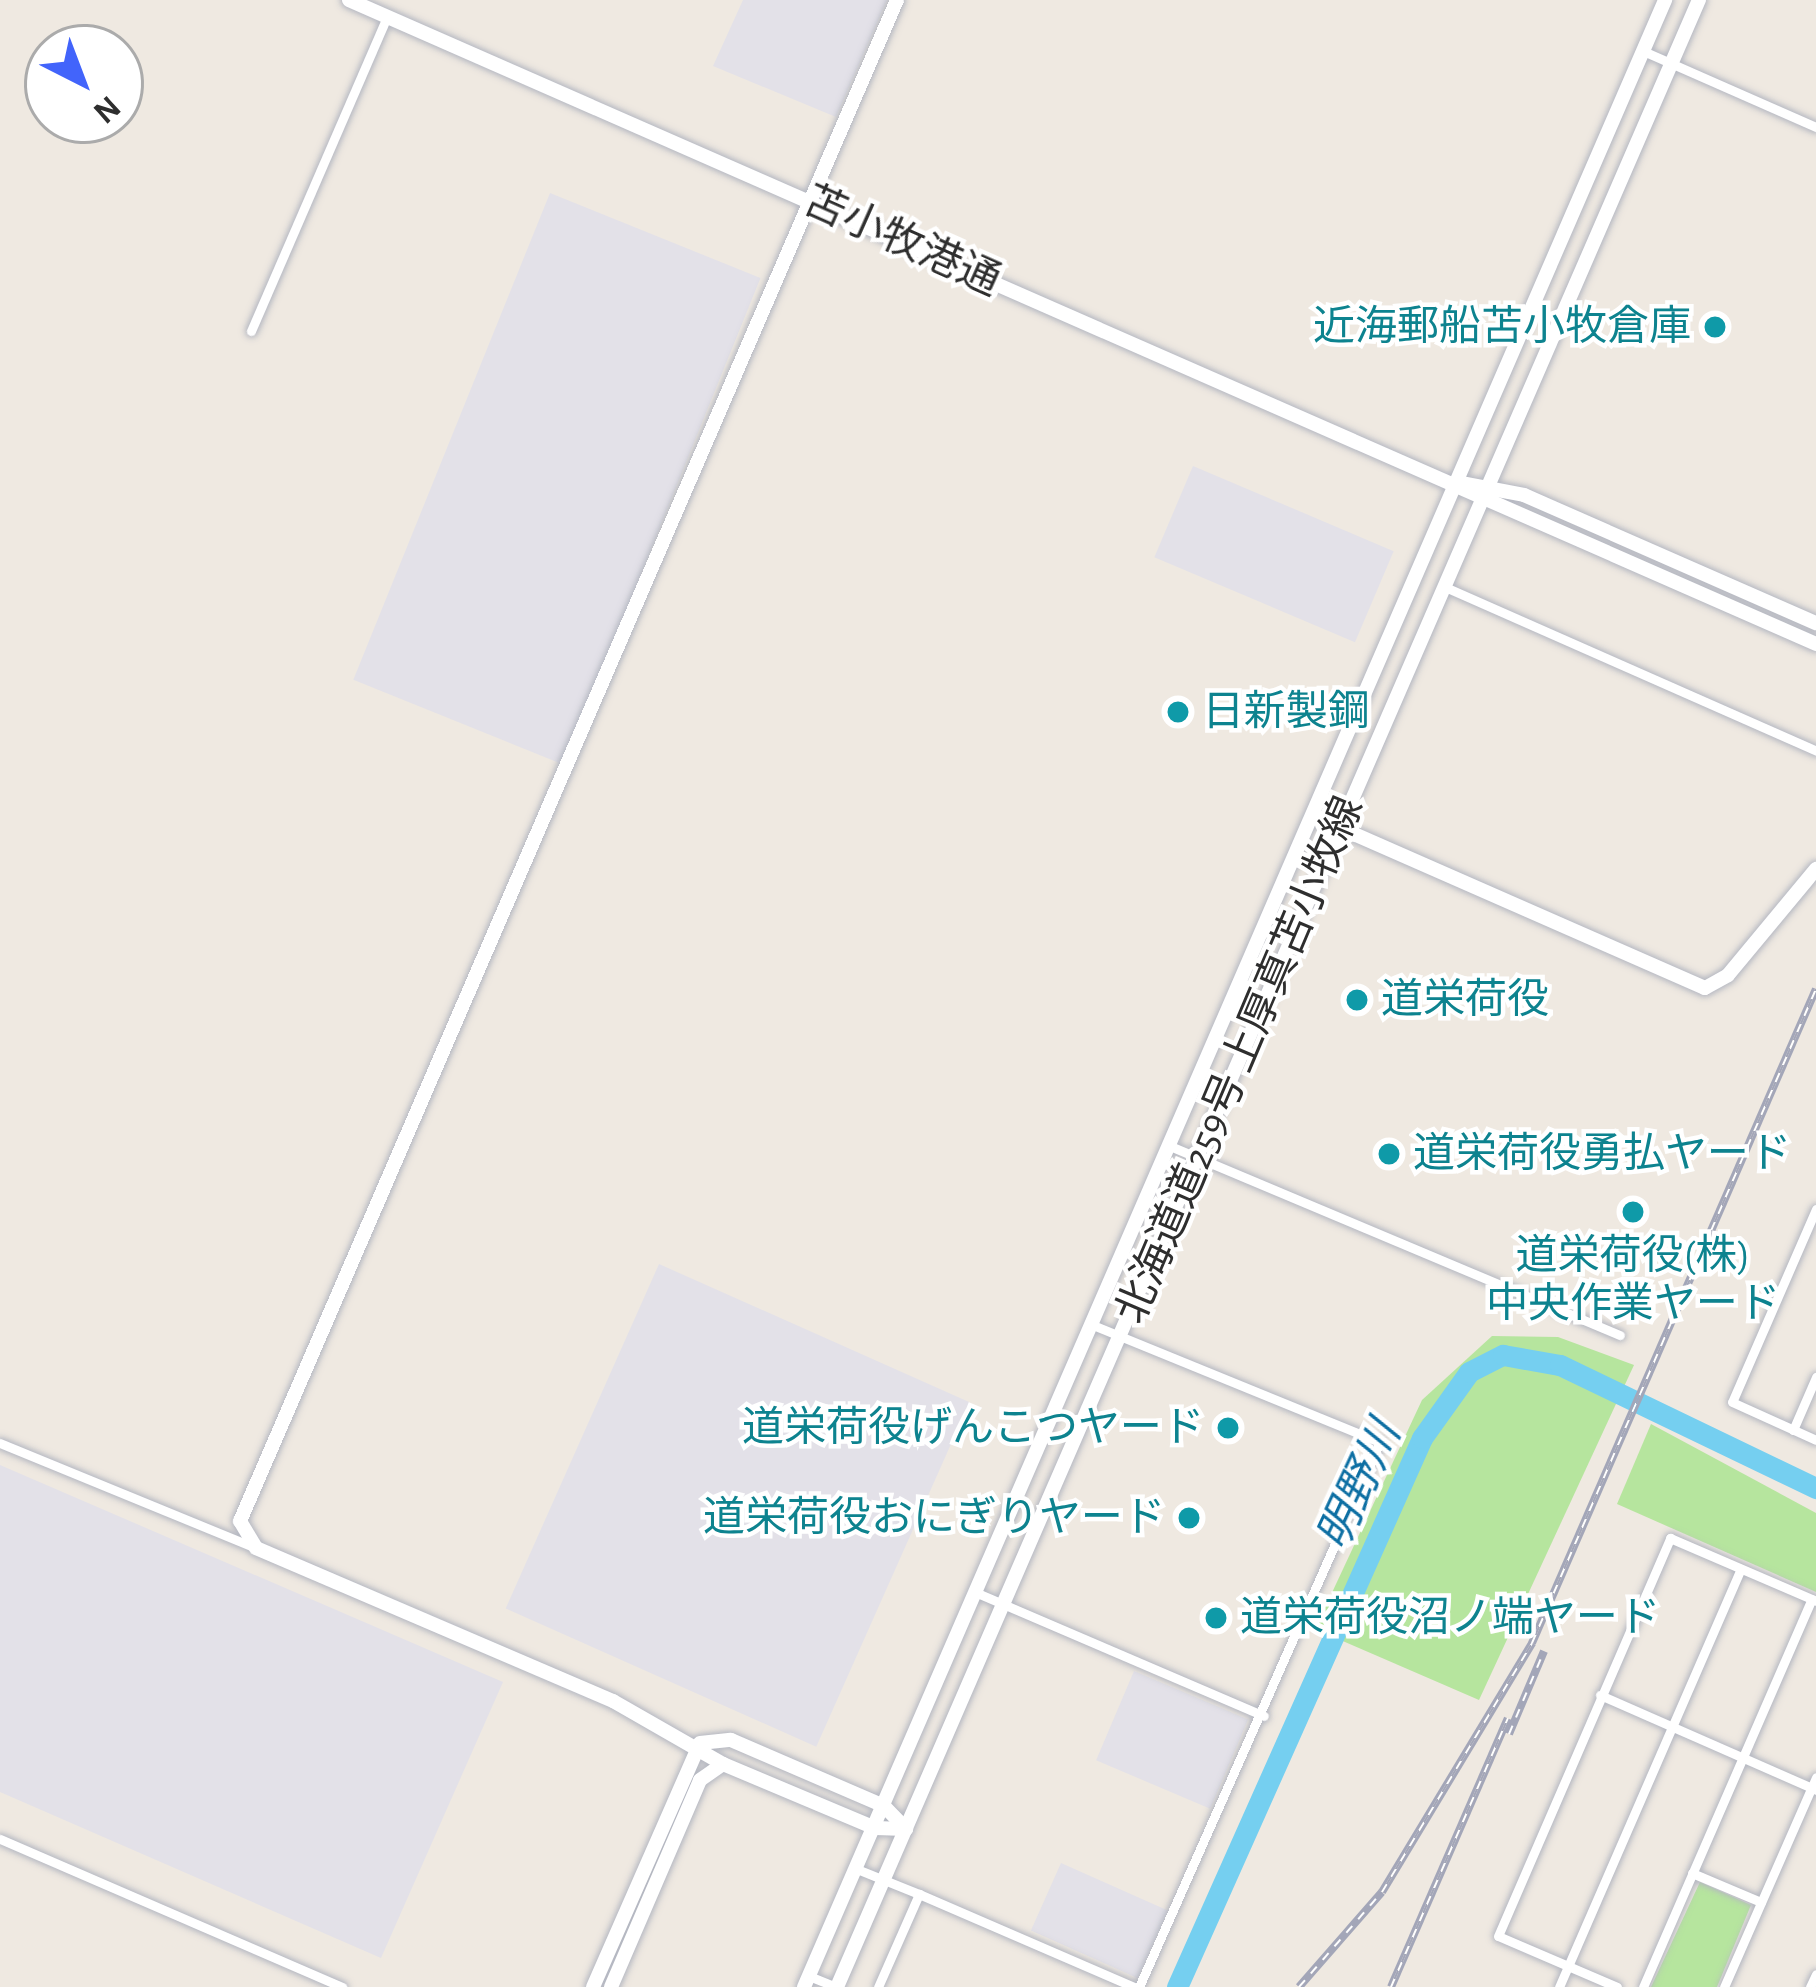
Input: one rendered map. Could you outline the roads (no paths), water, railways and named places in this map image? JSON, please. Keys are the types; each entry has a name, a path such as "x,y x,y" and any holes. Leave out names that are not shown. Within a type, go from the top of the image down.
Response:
{"street":[{"name":"苫小牧港通","path":"349,0 1816,644"},
{"path":"256,1548 241,1507 897,0"},
{"name":"北海道道259号 上厚真苫小牧線","path":"807,1981 1665,0"},
{"name":"北海道道259号 上厚真苫小牧線","path":"836,1987 1699,0"},
{"path":"251,331 387,16"},
{"path":"1643,51 1816,127"},
{"name":"苫小牧港通","path":"1456,483 1490,483 1816,623"},
{"path":"1444,587 1816,751"},
{"path":"1313,816 1705,988 1728,975 1816,869"},
{"path":"1170,1146 1620,1335"},
{"path":"1816,1209 1732,1402 1816,1440"},
{"path":"857,1869 1136,1987 1264,1716 1379,1442 1093,1325"},
{"path":"1793,1430 1816,1377"},
{"path":"0,1443 256,1548 700,1743 723,1764 875,1828 906,1829"},
{"path":"1617,1987 1498,1936 1670,1538 1814,1600 1643,1987"},
{"path":"1559,1987 1741,1569"},
{"path":"977,1593 1264,1716"},
{"path":"1600,1696 1814,1785 1724,1987"},
{"path":"700,1743 731,1740 884,1806 906,1829"},
{"path":"593,1987 700,1743"},
{"path":"610,1987 700,1780 723,1764"},
{"path":"0,1839 342,1987"},
{"path":"1692,1873 1761,1902"},
{"path":"878,1987 919,1894"},
{"path":"1810,1987 1816,1974"},
{"path":"807,1981 836,1987"}],"waterway":[{"name":"明野川","path":"1177,1987 1422,1438 1469,1372 1503,1355 1560,1365 1816,1488"}],"railway":[{"path":"1299,1987 1382,1892 1532,1643 1816,989"},
{"path":"1509,1734 1544,1651"},
{"path":"1391,1987 1508,1718"}],"place":[{"name":"近海郵船苫小牧倉庫","path":"1715,327"},
{"name":"日新製鋼","path":"1178,712"},
{"name":"道栄荷役","path":"1357,1000"},
{"name":"道栄荷役勇払ヤード","path":"1389,1154"},
{"name":"道栄荷役(株) 中央作業ヤード","path":"1633,1212"},
{"name":"道栄荷役げんこつヤード","path":"1228,1428"},
{"name":"道栄荷役おにぎりヤード","path":"1189,1518"},
{"name":"道栄荷役沼ノ端ヤード","path":"1216,1618"}]}
